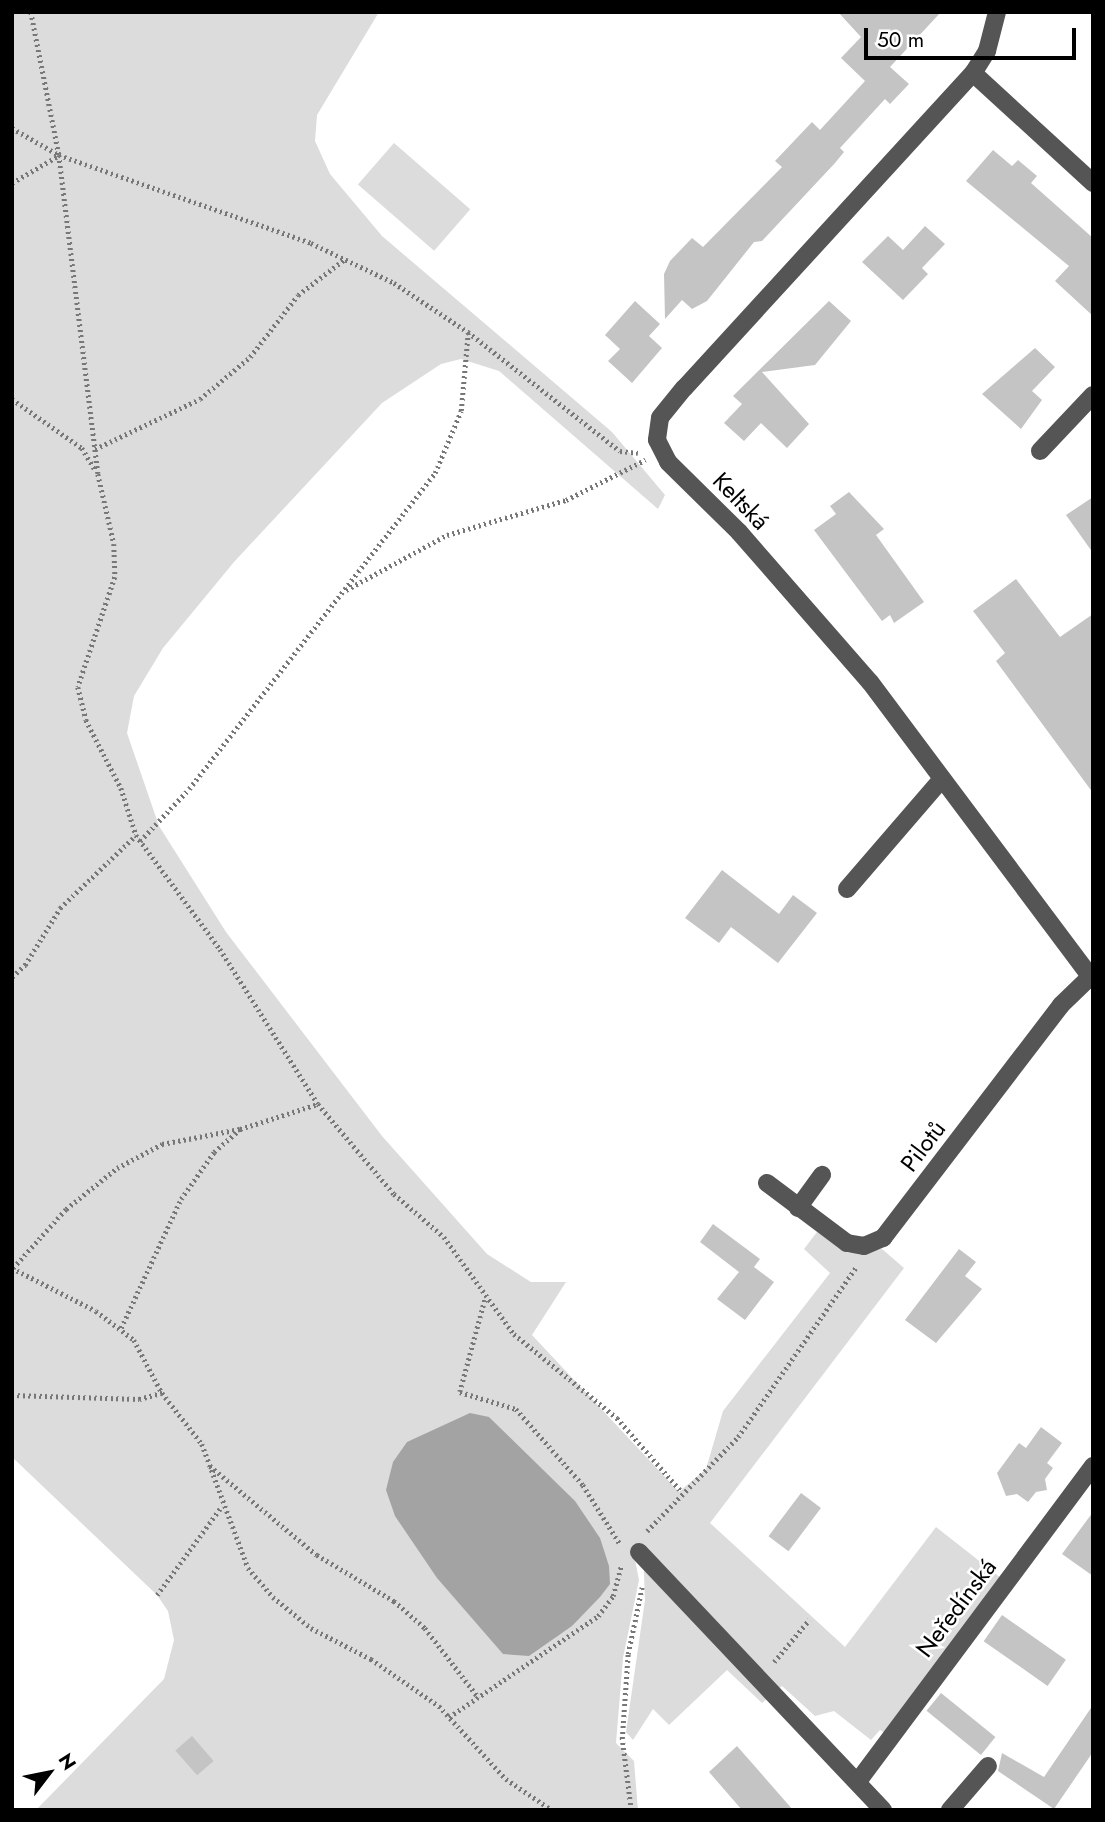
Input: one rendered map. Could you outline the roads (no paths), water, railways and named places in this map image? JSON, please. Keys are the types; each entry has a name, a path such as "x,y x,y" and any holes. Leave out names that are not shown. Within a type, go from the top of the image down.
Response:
{"street":[{"path":"997,12 987,51 973,73 1093,183"},
{"name":"Keltská","path":"973,73 666,409 656,431 660,451 870,682 1091,979"},
{"path":"1040,451 1093,395"},
{"path":"847,889 942,779"},
{"name":"Pilotů","path":"798,1208 837,1237 864,1246 891,1230 1061,1006 1091,979"},
{"path":"767,1183 798,1208 822,1174"},
{"name":"Neředínská","path":"859,1780 1093,1466"},
{"path":"639,1552 859,1780 883,1810"},
{"path":"950,1810 988,1766"}]}
